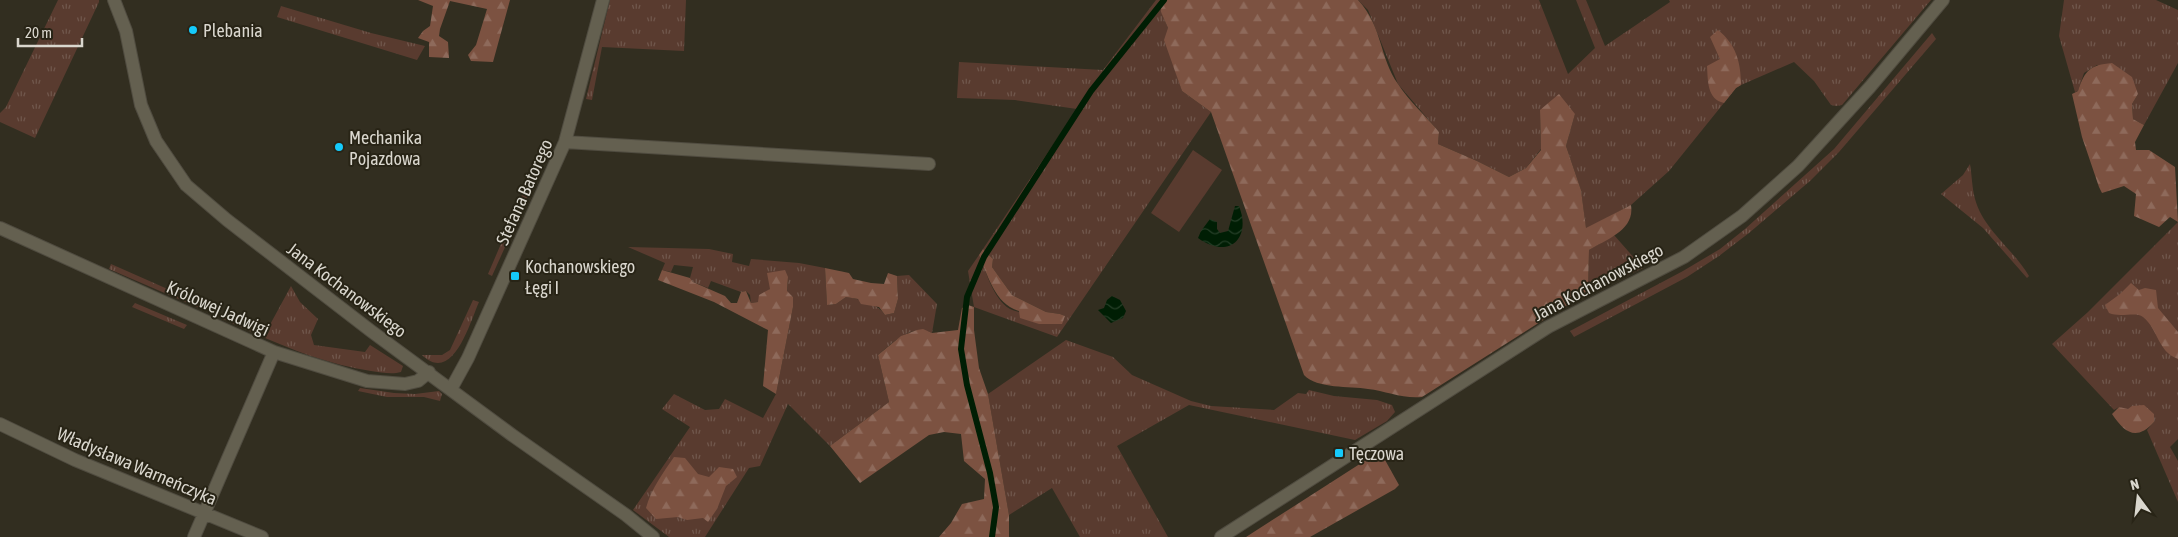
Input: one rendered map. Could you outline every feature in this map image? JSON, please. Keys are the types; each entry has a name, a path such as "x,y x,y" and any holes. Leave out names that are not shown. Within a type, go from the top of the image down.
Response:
{"street":[{"name":"Jana Kochanowskiego","path":"114,0 126,31 141,105 156,141 186,185 226,220 386,342 653,537"},
{"name":"Stefana Batorego","path":"451,388 468,358 566,142 603,0"},
{"name":"Jana Kochanowskiego","path":"1221,537 1548,327 1684,257 1742,216 1798,166 1870,87 1943,0"},
{"path":"566,142 929,164"},
{"name":"Królowej Jadwigi","path":"0,228 274,352 366,381 404,384 418,381 429,372"},
{"path":"194,537 274,352"},
{"name":"Władysława Warneńczyka","path":"0,424 75,460 262,537"}],"green space":[{"path":"58,0 99,0 99,2 35,138 0,122 0,113 6,107"},
{"path":"418,0 510,0 493,62 471,61 468,55 476,45 487,9 450,1 439,36 448,42 449,58 429,57 429,42 418,38 430,26 433,6"},
{"path":"610,0 686,0 684,51 602,47 592,100 586,99"},
{"path":"1156,0 1160,0 1161,11 1168,28 1175,69 1182,91 1211,112 1057,337 974,307 968,271 979,255 999,299 1010,309 1029,314 1065,316 1046,312 1012,295 992,267 993,259 983,249 1077,109 1015,100 957,98 959,62 1103,70"},
{"path":"1160,0 1358,0 1366,10 1377,31 1387,63 1398,84 1439,132 1438,144 1509,177 1526,168 1541,150 1540,110 1559,94 1575,114 1566,146 1581,190 1586,228 1631,205 1629,221 1624,227 1611,238 1589,250 1588,294 1559,310 1422,397 1408,397 1368,389 1325,385 1317,383 1304,375 1211,112 1182,91 1164,40 1168,28 1161,12"},
{"path":"1358,0 1539,0 1568,74 1595,48 1576,0 1586,0 1605,46 1670,2 1669,0 1931,0 1842,105 1831,105 1814,81 1794,62 1741,85 1736,88 1669,171 1631,205 1586,229 1581,190 1566,146 1575,114 1540,110 1541,149 1526,168 1509,177 1438,144 1439,132 1398,84 1368,10"},
{"path":"2064,0 2156,0 2178,10 2178,63 2144,125 2133,119 2132,104 2138,94 2097,65 2084,73 2078,91 2075,92 2059,36"},
{"path":"281,6 371,33 425,46 417,60 277,17"},
{"path":"1718,30 1729,41 1736,54 1741,77 1741,85 1736,88 1724,103 1714,98 1711,93 1707,66 1720,59 1710,37"},
{"path":"1932,33 1936,39 1839,152 1810,181 1749,233 1687,277 1574,337 1570,331 1683,271 1720,249 1745,229 1834,149"},
{"path":"2112,63 2132,77 2138,94 2132,104 2133,119 2144,125 2135,142 2136,150 2149,150 2175,167 2178,222 2170,217 2159,227 2134,216 2136,194 2124,186 2102,193 2099,187 2082,137 2072,94 2078,91 2083,78 2089,70 2098,65"},
{"path":"1193,150 1222,170 1179,232 1151,213"},
{"path":"1970,164 1974,195 1979,210 1991,229 2022,266 2029,276 2027,278 1983,228 1941,194 1963,175"},
{"path":"531,174 537,176 492,276 488,274"},
{"path":"2178,222 2178,439 2170,447 2178,461 2178,502 2147,430 2154,422 2119,407 2114,410 2052,344 2088,312"},
{"path":"1614,235 1643,268 1588,294 1589,250"},
{"path":"628,247 709,249 733,254 732,262 749,266 751,259 799,263 825,268 827,305 836,304 846,297 862,300 878,307 885,315 894,313 898,299 897,276 909,275 937,304 932,333 917,331 909,333 896,340 878,355 889,402 830,446 788,404 760,466 749,468 705,537 669,537 633,510 690,427 662,409 674,394 705,410 719,409 725,399 763,418 776,394 793,307 793,297 787,292 788,277 770,289 758,302 751,303 750,295 746,291 741,292 711,281 708,288 693,282 690,278 693,267 674,265 671,272 662,270 665,263"},
{"path":"983,249 993,259 992,267 1012,295 1046,312 1065,316 1062,324 1039,324 1020,318 1019,311 1004,302 993,288 979,255"},
{"path":"111,264 206,306 204,310 109,269"},
{"path":"825,268 849,273 853,279 871,283 884,284 888,273 897,276 898,299 894,313 885,315 879,307 861,304 858,299 846,297 836,304 827,305"},
{"path":"662,270 690,278 693,282 725,296 731,303 737,303 741,292 746,291 751,303 758,302 759,295 770,289 767,273 785,270 788,277 787,291 793,297 793,307 776,394 763,386 768,330 714,302 658,280"},
{"path":"2131,283 2139,290 2145,288 2156,290 2158,308 2178,332 2178,359 2166,351 2148,322 2140,315 2109,313 2105,305"},
{"path":"291,286 300,302 318,319 311,335 314,345 365,352 370,345 403,366 401,372 371,371 312,357 221,318 223,313 266,332"},
{"path":"473,300 479,302 459,347 451,357 443,362 433,362 422,355 442,355 450,350"},
{"path":"135,303 187,325 184,329 132,307"},
{"path":"968,305 974,307 974,330 979,368 988,394 1009,515 1009,537 939,537 951,523 962,504 984,499 985,479 964,461 961,434 944,432 929,435 860,483 830,446 889,402 878,355 901,336 917,330 923,329 932,333 958,330 962,308"},
{"path":"1066,340 1113,357 1132,375 1191,401 1211,406 1274,410 1298,393 1306,394 1309,390 1334,396 1377,400 1392,405 1395,412 1387,421 1355,440 1189,405 1117,446 1168,537 1080,537 1052,488 1009,515 988,394"},
{"path":"360,388 415,394 439,391 442,394 440,401 424,397 387,397 358,391"},
{"path":"2144,405 2154,414 2154,422 2142,432 2136,433 2126,430 2112,414 2119,407 2128,409 2132,406"},
{"path":"1380,451 1399,485 1395,489 1310,537 1246,537"},
{"path":"674,457 685,458 698,474 709,477 719,467 733,469 737,477 726,486 717,509 708,522 703,518 687,520 678,517 656,519 646,508 654,488"}],"water":[{"path":"1235,206 1239,206 1242,228 1240,236 1235,243 1219,247 1198,238 1210,219 1217,222 1217,229 1220,233 1228,231"},
{"path":"1112,296 1120,300 1126,311 1123,318 1111,323 1098,310 1104,308 1107,300"}],"waterway":[{"path":"992,537 996,507 990,473 967,385 961,349 967,297 984,257 1091,91 1164,0"}],"place":[{"name":"Plebania","path":"193,30"},
{"name":"Mechanika Pojazdowa","path":"339,147"},
{"name":"Kochanowskiego Łęgi I","path":"515,276"},
{"name":"Tęczowa","path":"1339,453"}]}
